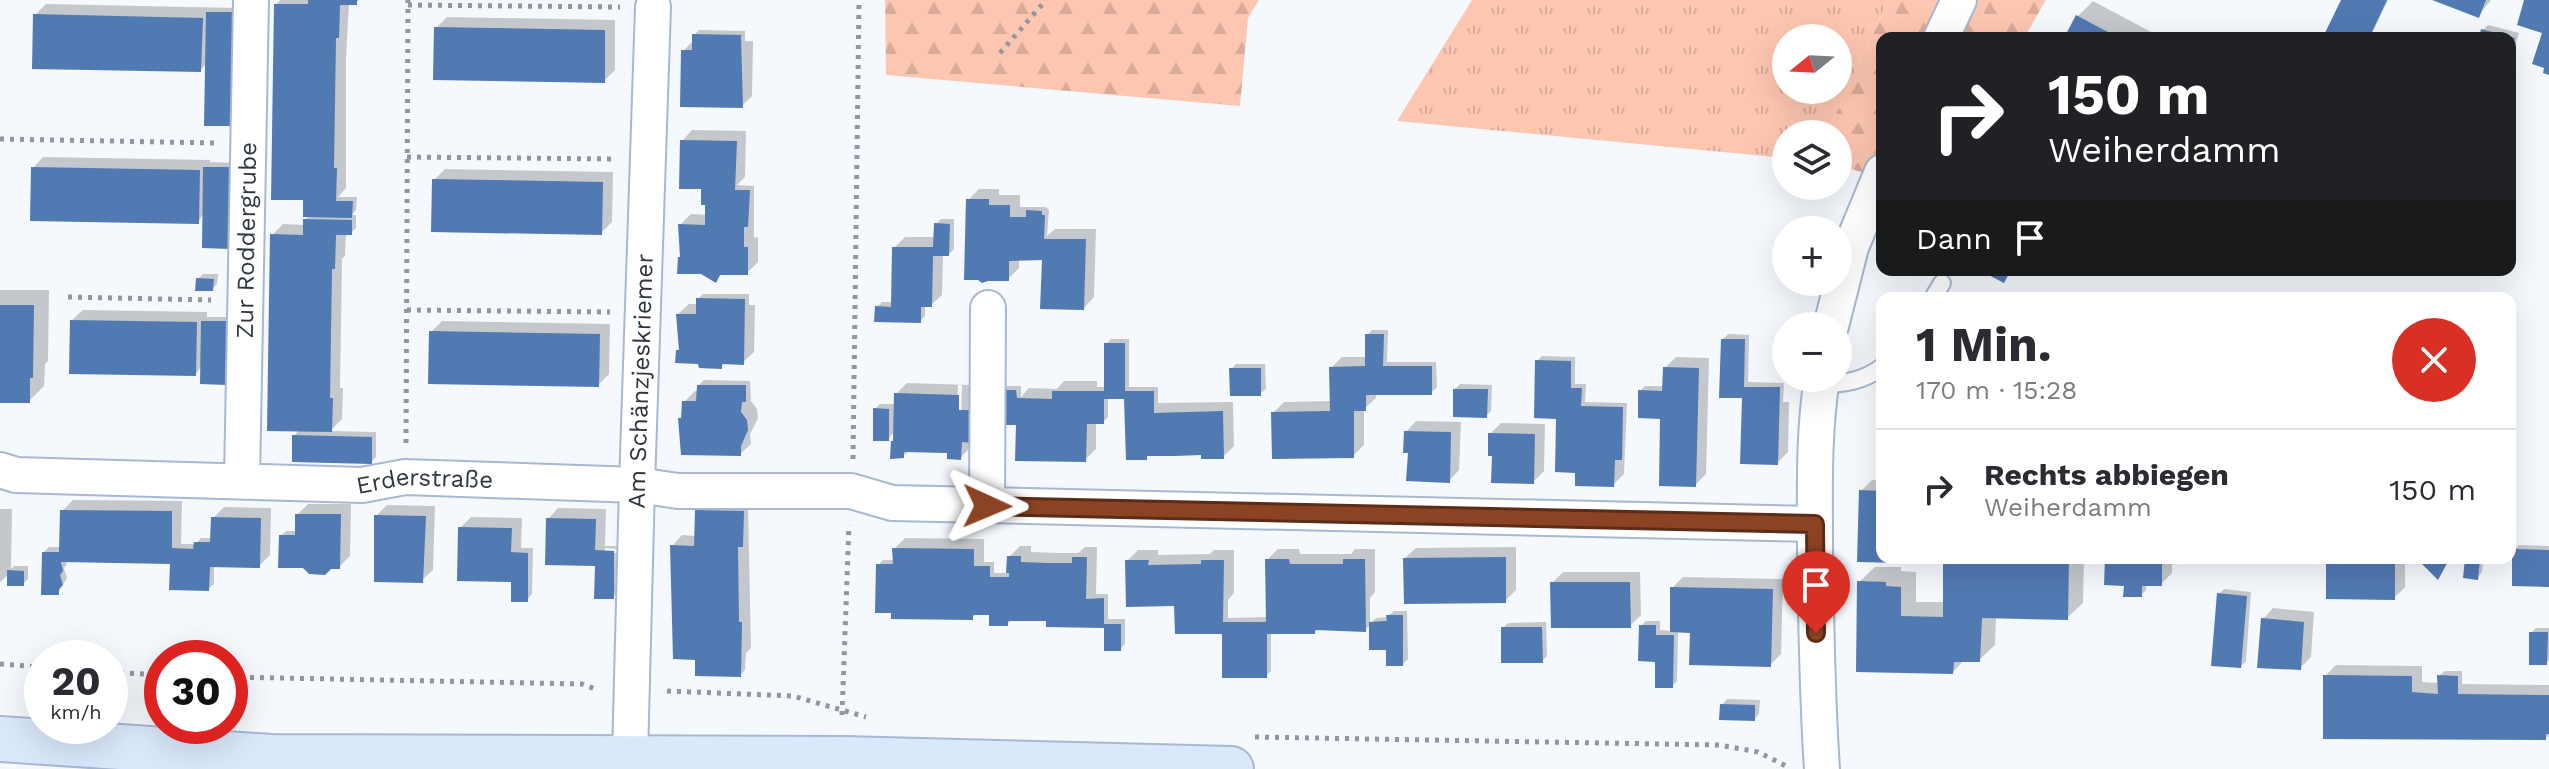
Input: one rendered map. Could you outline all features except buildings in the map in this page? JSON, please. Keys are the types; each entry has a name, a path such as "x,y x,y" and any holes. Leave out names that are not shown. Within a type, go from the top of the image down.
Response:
{"main road":[{"path":"0,739 271,757 843,759 1237,753"}],"street":[{"name":"Zur Roddergrube","path":"242,480 251,0"},
{"path":"1944,32 1959,0"},
{"name":"Am Schänzjeskriemer","path":"630,757 653,7"},
{"path":"1835,312 1851,247 1876,187"},
{"path":"987,506 988,308"},
{"path":"1820,392 1815,423 1815,524 1816,661 1822,769"},
{"name":"Erderstraße","path":"0,470 30,475 362,485 405,477 637,485 678,491 851,491 892,503 987,506 1815,524"}],"lane":[{"path":"1852,382 1876,371"}],"path":[{"path":"843,759 859,0"},
{"path":"1000,53 1046,0"},
{"path":"405,477 408,3 653,7"},
{"path":"0,139 248,144"},
{"path":"407,157 647,160"},
{"path":"68,297 246,301"},
{"path":"407,310 642,312"},
{"path":"0,664 24,666"},
{"path":"248,677 582,684 604,693 632,691 793,696 842,712 873,718"},
{"path":"1237,753 1719,745 1758,752 1793,769"}],"green space":[{"path":"885,0 1259,0 1248,18 1240,106 886,75"},
{"path":"1472,0 1888,0 1852,79 1852,24 1772,24 1772,104 1841,104 1833,120 1772,120 1772,157 1397,121"},
{"path":"1888,0 2046,0 2027,32 1876,32 1876,176 1852,170 1852,120 1833,120 1841,104 1852,104 1852,79"}],"route":[{"path":"987,506 1815,524 1816,633"}]}
